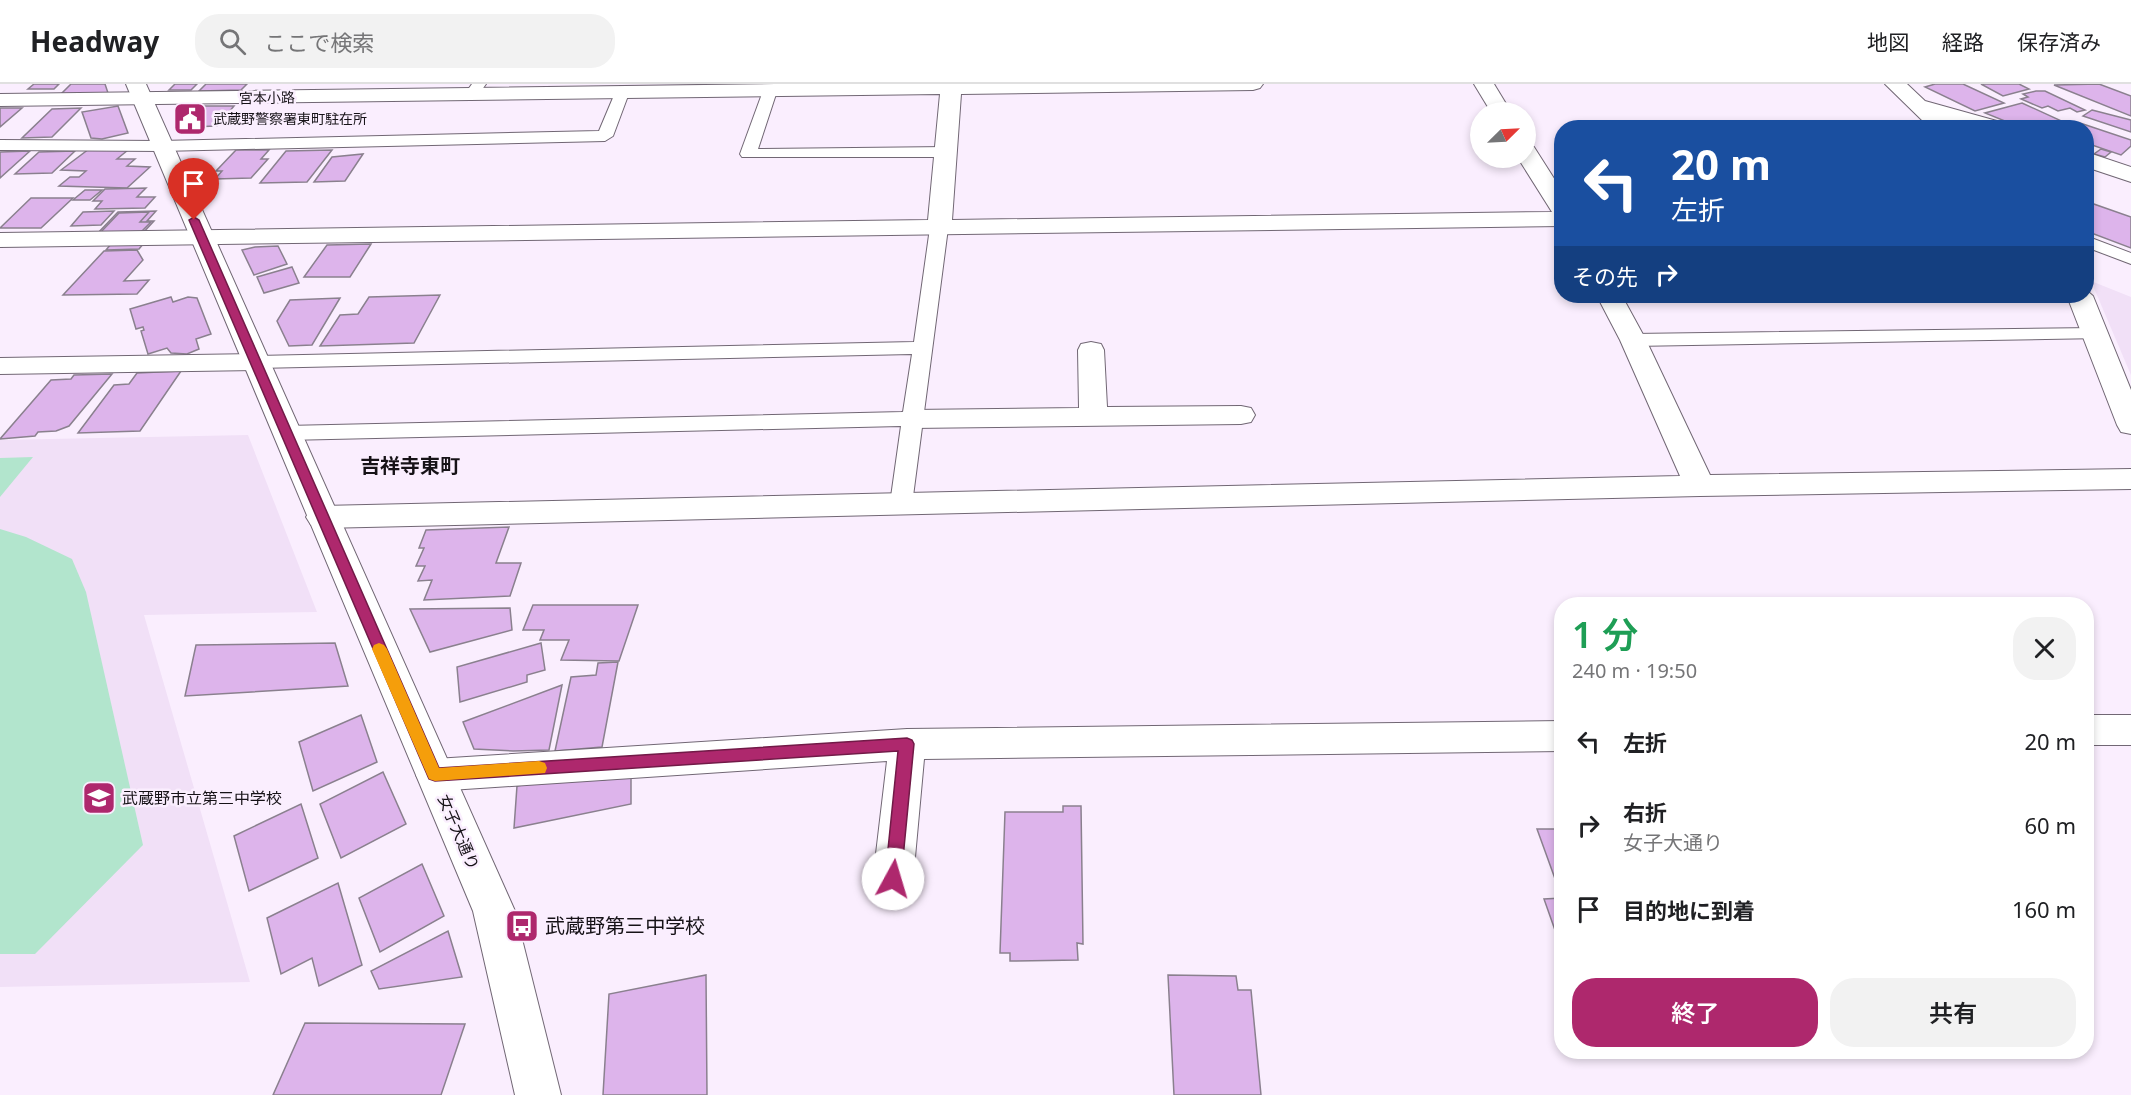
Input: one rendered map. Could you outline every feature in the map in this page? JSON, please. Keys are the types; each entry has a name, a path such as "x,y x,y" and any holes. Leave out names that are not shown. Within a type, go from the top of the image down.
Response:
{"street":[{"name":"宮本小路","path":"0,100 139,92 475,89 622,93 950,86 1253,84"},
{"path":"1484,84 1495,102"},
{"path":"1895,84 1933,120"},
{"path":"939,228 947,152 950,86"},
{"name":"女子大通り","path":"139,92 494,911 538,1095"},
{"path":"1919,106 1968,120"},
{"path":"2094,162 2131,175"},
{"path":"1536,168 1554,197"},
{"path":"0,240 1554,219"},
{"path":"1613,303 1633,340 1700,486"},
{"path":"2083,303 2131,425"},
{"path":"1091,350 1093,417"},
{"path":"0,366 257,362"},
{"path":"912,419 1241,415"},
{"path":"322,517 1700,486 2131,479"},
{"path":"2094,730 2131,730"},
{"path":"435,775 907,744 1554,736"},
{"path":"893,879 907,744"}],"lane":[{"path":"770,91 748,154 947,152"},
{"path":"0,145 161,146 605,136 622,93"},
{"path":"900,504 939,228"},
{"path":"2094,245 2131,259"},
{"path":"1633,340 2095,334"},
{"path":"257,362 923,348"},
{"path":"286,433 912,419"}],"shaded area":[{"path":"2094,282 2131,297 2131,375 2094,288"},
{"name":"武蔵野市立第三中学校","path":"248,435 317,612 144,615 250,982 0,987 0,440"}],"green space":[{"path":"33,457 0,497 0,458"},
{"path":"0,529 26,537 72,559 86,592 143,845 35,954 0,954"}],"building":[{"path":"34,84 59,84 54,89 28,89"},
{"path":"71,84 105,84 108,93 61,94"},
{"path":"175,84 197,84 191,90 169,90"},
{"path":"206,84 247,84 241,90 199,91"},
{"path":"1935,84 1963,84 2004,103 1975,111 1925,87"},
{"path":"1981,84 2019,84 2029,89 2003,96"},
{"path":"2099,84 2131,96 2131,116 2054,85"},
{"path":"2045,91 2085,110 2077,112 2070,108 2058,111 2048,106 2042,108 2021,99 2028,97 2023,94"},
{"path":"2022,103 2059,120 2002,120 1985,113"},
{"path":"118,106 128,133 102,139 91,138 82,112"},
{"path":"199,106 234,106 217,126 189,127 183,110"},
{"path":"0,108 22,108 0,127"},
{"path":"81,108 52,137 22,138 52,109"},
{"path":"2092,110 2131,120 2131,132 2083,116"},
{"path":"2094,128 2131,140 2131,146 2121,155 2094,146"},
{"path":"89,149 128,150 117,159 135,159 127,166 150,167 127,188 59,186 70,177 79,177 86,171 61,170"},
{"path":"2101,149 2111,152 2105,157 2094,154"},
{"path":"236,150 269,150 261,159 268,159 251,178 215,179 222,171 216,171"},
{"path":"332,150 307,182 260,183 286,151"},
{"path":"30,151 0,178 0,152"},
{"path":"75,151 52,173 15,174 39,152"},
{"path":"363,154 345,181 314,182 332,157"},
{"path":"146,188 137,197 155,197 145,208 95,209 102,201 93,201 105,189"},
{"path":"85,190 102,190 90,200 73,200"},
{"path":"31,198 73,198 41,228 0,228"},
{"path":"2094,204 2131,217 2131,248 2094,234"},
{"path":"114,211 101,225 71,226 83,212"},
{"path":"156,211 147,221 154,221 142,234 96,235 118,212"},
{"path":"149,212 140,222 151,222 141,232 100,233 119,213"},
{"path":"144,243 139,249 106,250 111,244"},
{"path":"371,244 350,277 304,277 327,245"},
{"path":"278,246 287,264 254,275 242,250"},
{"path":"137,250 143,260 124,281 149,280 137,294 63,295 104,251"},
{"path":"292,267 299,283 264,293 257,277"},
{"path":"440,295 414,343 320,346 340,315 358,314 369,297"},
{"path":"171,297 173,302 188,297 197,298 211,334 196,339 199,349 187,354 171,353 167,348 148,354 141,331 144,330 143,327 136,329 130,309"},
{"path":"340,298 312,345 289,346 277,321 290,300"},
{"path":"181,371 140,431 78,433 114,385 129,384 137,373"},
{"path":"112,374 69,426 56,431 38,432 35,436 0,439 51,380 71,379 74,375"},
{"path":"509,527 496,563 521,563 510,596 424,600 432,580 418,581 425,566 416,566 424,548 419,548 426,530"},
{"path":"533,605 638,605 619,661 561,660 569,640 540,640 544,630 523,630"},
{"path":"510,608 512,630 430,652 410,609"},
{"path":"335,643 348,686 185,696 196,645"},
{"path":"541,643 545,670 527,675 527,682 460,702 457,667"},
{"path":"618,662 602,747 555,751 571,677 596,675 598,663"},
{"path":"562,685 549,750 474,749 463,722"},
{"path":"361,715 377,762 313,791 299,742"},
{"path":"383,772 406,824 341,858 320,804"},
{"path":"631,774 631,804 514,828 517,786 569,776 603,775 603,780"},
{"path":"301,804 318,858 249,891 234,836"},
{"path":"1063,806 1081,806 1083,944 1077,943 1078,960 1010,961 1010,953 1000,953 1005,812 1063,812"},
{"path":"1537,829 1554,829 1554,876"},
{"path":"422,864 444,916 380,952 359,898"},
{"path":"338,883 362,965 319,986 312,958 281,974 267,918"},
{"path":"1554,898 1554,927 1544,899"},
{"path":"448,931 462,977 379,989 371,971"},
{"path":"706,975 707,1095 603,1095 609,994"},
{"path":"1168,975 1236,976 1238,990 1251,990 1261,1095 1174,1095"},
{"path":"305,1023 465,1024 441,1095 273,1095"}],"slow traffic":[{"path":"379,649 435,775 539,768"}],"place":[{"name":"武蔵野警察署東町駐在所","path":"190,119"},
{"name":"武蔵野市立第三中学校","path":"99,798"},
{"name":"武蔵野第三中学校","path":"522,926"}],"district":[{"name":"吉祥寺東町","path":"410,466"}],"route":[{"path":"194,220 435,775 907,744 893,879"}]}
